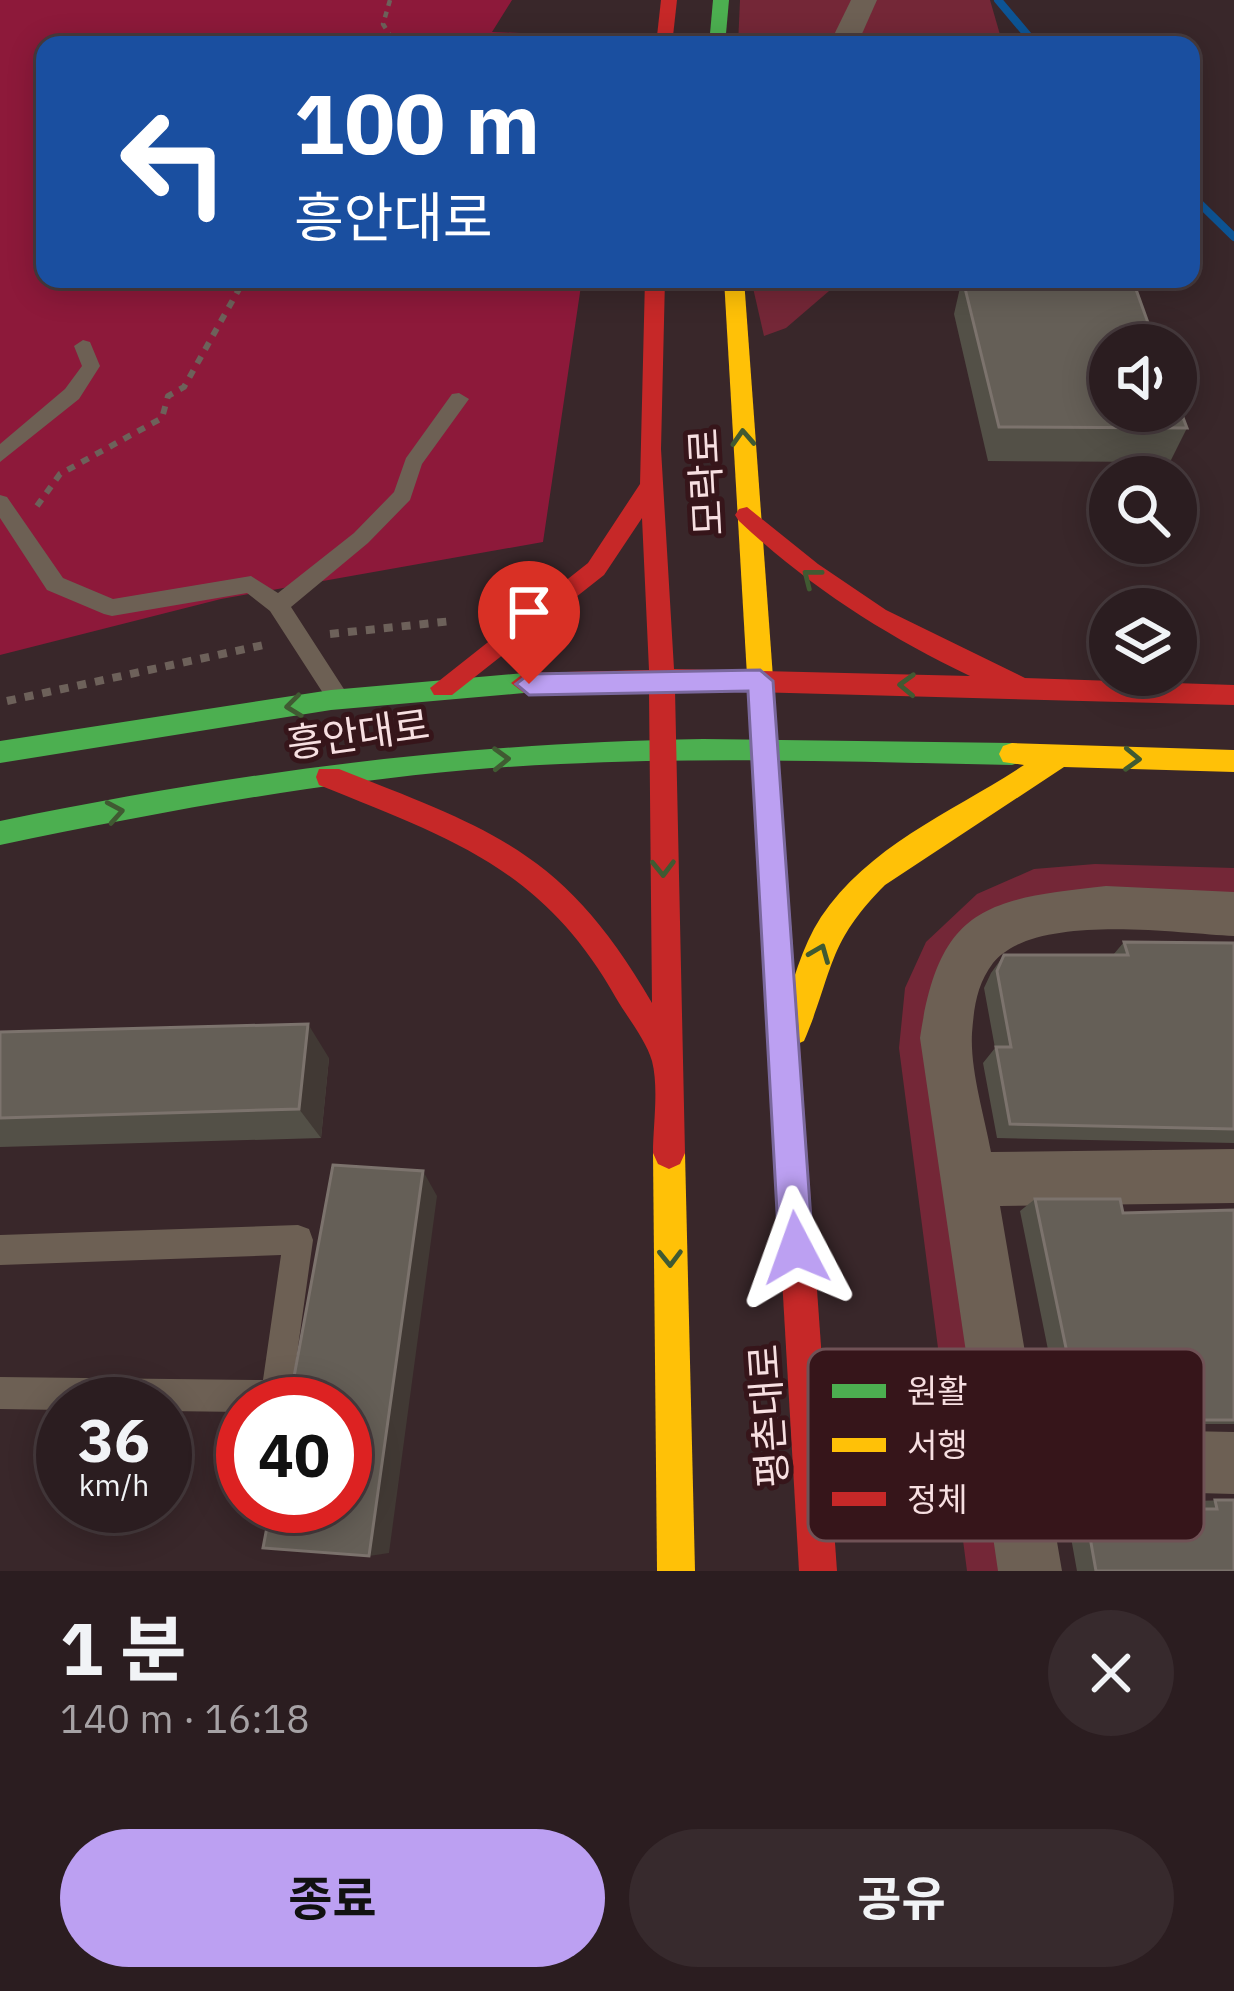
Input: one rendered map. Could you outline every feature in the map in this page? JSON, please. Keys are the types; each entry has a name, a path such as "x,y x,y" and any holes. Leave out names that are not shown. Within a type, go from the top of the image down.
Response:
{"street":[{"path":"665,36 669,0"},
{"path":"719,36 721,0"},
{"path":"847,36 864,0"},
{"name":"모락로","path":"655,288 652,484 662,680"},
{"name":"모락로","path":"734,288 760,681"},
{"path":"443,688 596,569 652,484"},
{"path":"747,515 785,557 826,589 958,662 1026,688"},
{"path":"662,680 676,1571"},
{"name":"흥안대로","path":"0,752 205,717 443,688 662,680 1234,695"},
{"name":"평촌대로","path":"760,681 808,1426"},
{"name":"흥안대로","path":"0,833 448,760 661,751 1234,761"},
{"path":"783,1064 824,940 841,912 897,859 1058,757"},
{"path":"329,777 482,844 546,886 572,909 666,1057"},
{"path":"992,1349 946,1038 952,984 978,944 1019,917 1106,908 1234,914"},
{"path":"965,1179 1234,1176"},
{"path":"1204,1462 1234,1463"},
{"name":"평촌대로","path":"816,1541 818,1571"},
{"path":"1025,1541 1030,1571"}],"lane":[{"path":"0,455 72,394 91,366 83,346"},
{"path":"278,605 361,538 403,495 413,463 459,399"},
{"path":"0,502 55,584 112,608 251,584 278,605 340,700"},
{"path":"0,1250 298,1240 277,1396 0,1394"}],"path":[{"path":"386,36 382,18 390,0"},
{"path":"20,537 45,484 80,458 162,418 168,396 184,387 240,288"}],"shaded area":[{"path":"0,0 512,0 492,32 602,36 36,36 36,288 581,288 543,542 221,599 0,655"},
{"path":"740,0 990,0 1000,36 738,36"},
{"path":"753,288 833,288 786,328 764,336"},
{"path":"1095,864 1234,868 1234,908 1095,901 942,976 991,1349 938,1349 899,1048 905,988 926,942 977,894 1034,869"},
{"path":"963,1541 1016,1541 1020,1571 967,1571"}],"building":[{"path":"965,288 1136,288 1148,324 1089,324 1089,427 999,427"},
{"path":"1124,942 1234,943 1234,1129 1010,1124 996,1047 1011,1047 997,971 1004,955 1128,955"},
{"path":"308,1024 299,1109 0,1118 0,1032"},
{"path":"333,1165 423,1171 369,1556 263,1548 266,1533 372,1533 372,1377 294,1377"},
{"path":"1035,1199 1120,1199 1123,1213 1234,1210 1234,1420 1204,1420 1204,1349 1066,1349"},
{"path":"1215,1500 1234,1500 1234,1571 1096,1571 1091,1541 1204,1541 1204,1509 1217,1509"}],"waterway":[{"path":"998,0 1028,36"},
{"path":"1200,204 1234,237"}],"traffic: fast":[{"path":"718,36 721,0"},
{"path":"0,752 331,700 524,683"},
{"path":"0,833 246,786 471,759 703,750 1012,754"}],"traffic: slow":[{"path":"735,288 778,952"},
{"path":"1012,754 1234,761"},
{"path":"793,1031 819,952 851,900 934,833 1057,757"},
{"path":"669,1153 676,1571"}],"traffic: jam":[{"path":"665,36 669,0"},
{"path":"655,288 650,449 662,680 669,1153"},
{"path":"443,688 596,569 652,484"},
{"path":"747,515 810,570 878,616 1026,689"},
{"path":"524,683 738,678 1234,695"},
{"path":"329,777 457,830 546,884 598,942 666,1056"},
{"path":"778,952 808,1416"},
{"path":"816,1541 818,1571"}],"route":[{"path":"529,684 760,681 796,1248"}]}
